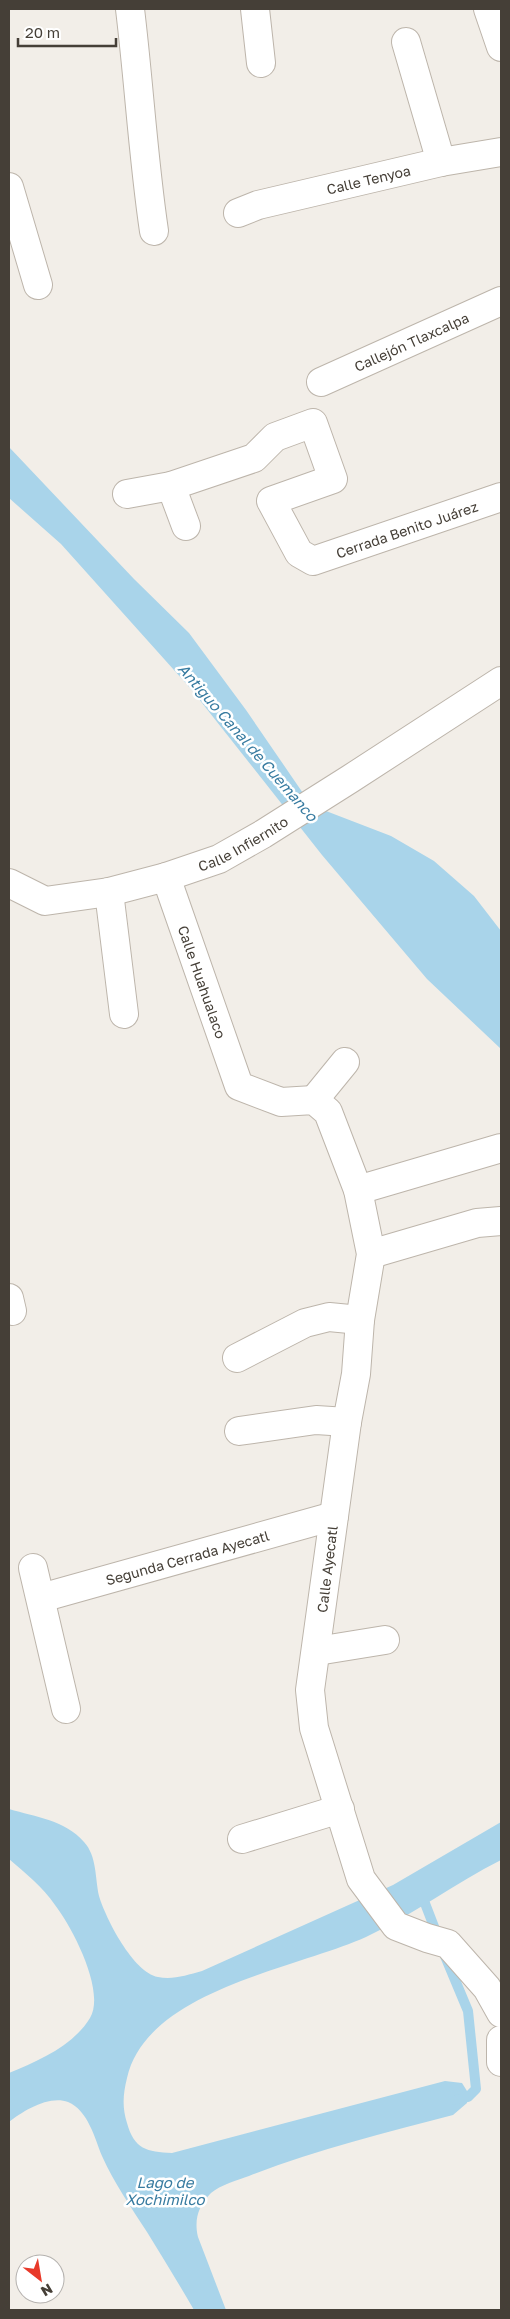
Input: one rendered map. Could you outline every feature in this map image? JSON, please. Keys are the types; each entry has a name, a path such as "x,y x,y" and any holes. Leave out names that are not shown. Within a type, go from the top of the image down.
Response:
{"street":[{"path":"130,9 143,156 154,231"},
{"path":"255,9 261,63"},
{"path":"488,9 501,47"},
{"path":"406,42 440,162"},
{"name":"Calle Tenyoa","path":"238,213 258,205 440,162 501,152"},
{"path":"9,187 38,284"},
{"name":"Callejón Tlaxcalpa","path":"321,382 501,301"},
{"name":"Cerrada Benito Juárez","path":"171,486 254,458 275,437 313,423 333,478 271,501 299,553 313,561 501,497"},
{"path":"127,494 171,486 186,526"},
{"name":"Calle Infiernito","path":"9,883 45,901 109,892 166,877 219,859 350,779 501,680"},
{"name":"Calle Huahualaco","path":"166,877 239,1086 281,1102 314,1100"},
{"path":"109,892 124,1014"},
{"path":"314,1100 346,1062"},
{"name":"Calle Ayecatl","path":"314,1100 328,1112 358,1190 370,1254 360,1320 356,1374 347,1422 317,1651 310,1690 314,1728 361,1879 396,1926 438,1941 487,1988 501,2013"},
{"path":"358,1190 501,1148"},
{"path":"370,1254 477,1223 501,1220"},
{"path":"237,1358 284,1332 305,1323 329,1317 360,1320"},
{"path":"239,1430 316,1420 347,1422"},
{"name":"Segunda Cerrada Ayecatl","path":"41,1598 334,1516"},
{"path":"34,1568 66,1709"},
{"path":"317,1651 385,1640"},
{"path":"242,1839 340,1809"},
{"path":"501,2040 501,2062"}],"water":[{"name":"Antiguo Canal de Cuemanco","path":"9,447 134,579 189,633 246,710 307,799 326,811 391,836 434,861 474,896 501,931 501,1049 427,979 322,855 191,689 61,544 9,498"},
{"name":"Lago de Xochimilco","path":"9,1809 59,1824 84,1842 93,1860 99,1896 114,1930 130,1955 139,1965 149,1973 164,1978 180,1977 202,1971 393,1885 501,1822 501,1860 366,1937 227,1986 193,2003 163,2023 140,2048 127,2078 124,2111 133,2139 143,2147 155,2152 172,2153 445,2081 462,2083 467,2091 467,2103 453,2115 350,2142 299,2158 229,2183 211,2193 200,2208 197,2219 197,2231 226,2310 194,2310 117,2185 102,2156 90,2126 81,2111 68,2102 61,2100 45,2102 21,2113 9,2122 9,2073 54,2052 74,2037 90,2018 94,2006 94,1992 78,1943 62,1915 34,1880 9,1859"}],"waterway":[{"path":"421,1893 438,1937"},
{"path":"445,1956 468,2011 476,2089 468,2097 455,2100"}]}
